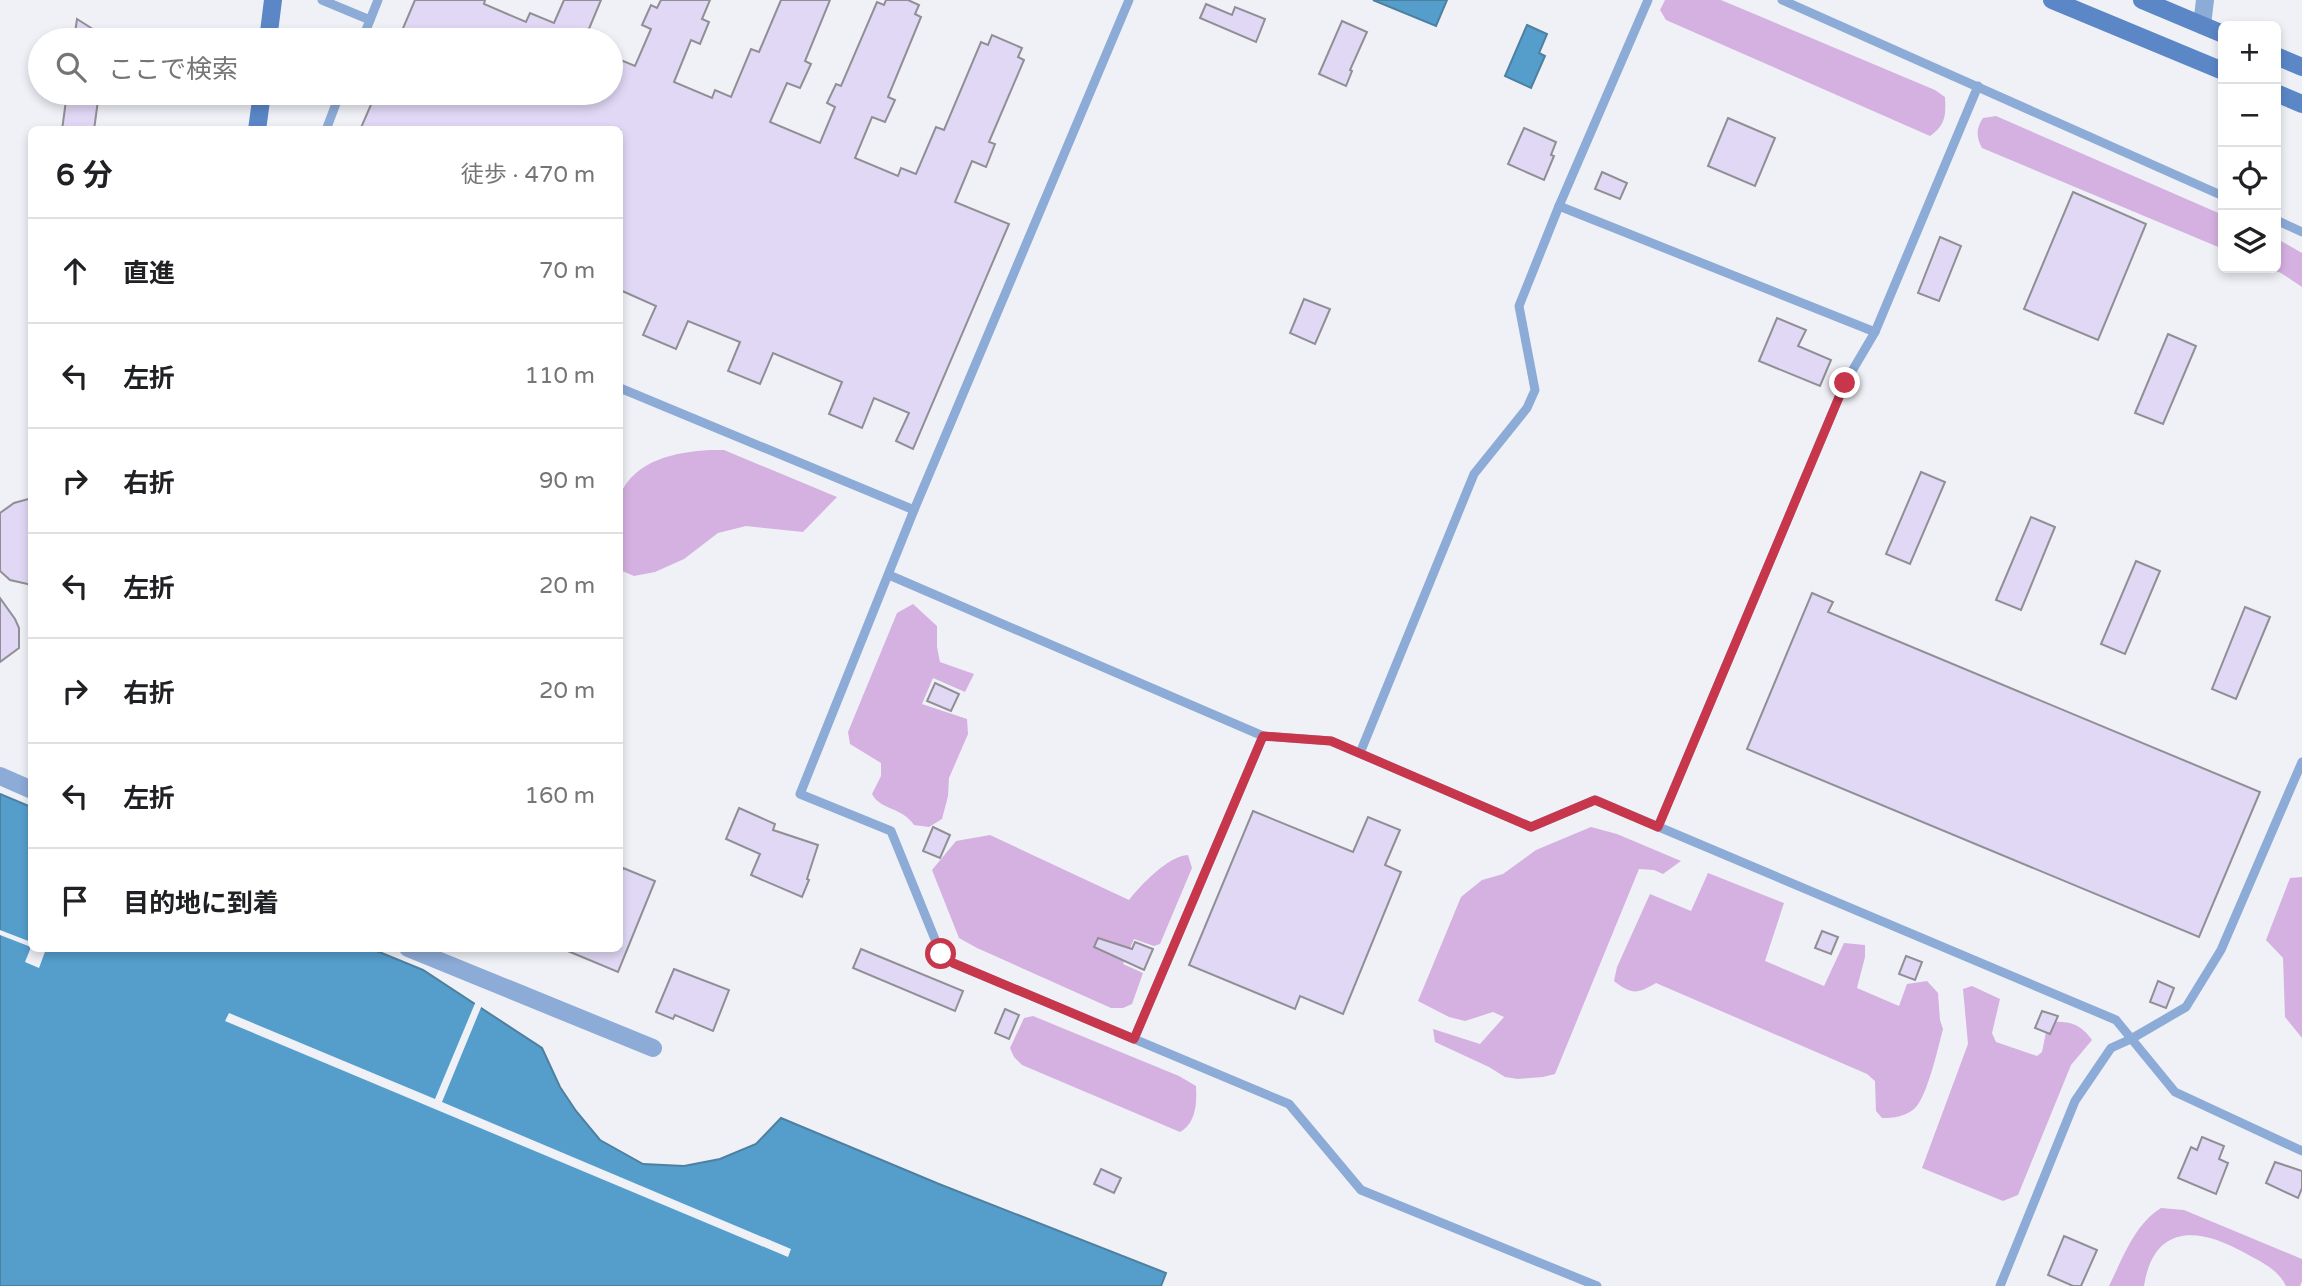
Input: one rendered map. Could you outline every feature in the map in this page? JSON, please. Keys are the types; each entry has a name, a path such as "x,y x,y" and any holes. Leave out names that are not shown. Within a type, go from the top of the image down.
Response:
{"main road":[{"path":"270,28 273,0"},
{"path":"2052,0 2218,69"},
{"path":"2142,0 2218,32"},
{"path":"2281,58 2302,67"},
{"path":"2281,95 2302,104"},
{"path":"257,126 260,105"}],"street":[{"path":"2202,25 2205,0"},
{"path":"0,776 28,788"},
{"path":"418,952 653,1048"}],"lane":[{"path":"323,0 370,20"},
{"path":"367,28 378,0"},
{"path":"1129,0 914,510 800,794 891,831 941,954 953,963 1289,1104 1360,1190 1597,1286"},
{"path":"1360,753 1474,474 1527,408 1535,390 1520,306 1559,206 1648,0"},
{"path":"1782,0 2218,195"},
{"path":"1658,827 1845,383 1875,332 1978,86"},
{"path":"328,126 335,105"},
{"path":"1559,206 1875,332"},
{"path":"2281,222 2302,232"},
{"path":"623,389 914,510"},
{"path":"890,575 1263,736 1331,741 1531,827 1595,800 2116,1020 2175,1092 2302,1151"},
{"path":"1134,1039 1263,736"},
{"path":"2000,1286 2075,1101 2111,1048 2132,1039 2186,1007 2221,950 2302,762"}],"shaded area":[{"path":"1665,0 1721,0 1935,90 1945,97 1942,123 1930,136 1666,20 1660,10"},
{"path":"1996,116 2218,213 2218,247 1982,148 1978,129 1983,118"},
{"path":"2281,241 2302,253 2302,287 2281,273"},
{"path":"724,450 837,497 803,532 746,526 718,533 684,559 655,572 634,576 623,571 623,490 635,473 646,466 683,453"},
{"path":"913,604 937,626 940,662 974,674 965,692 933,678 922,704 967,719 968,734 949,778 942,819 929,827 914,825 904,815 876,799 872,794 881,776 881,763 850,744 848,732 897,613"},
{"path":"1591,827 1617,834 1681,861 1663,874 1639,869 1555,1074 1518,1079 1505,1077 1435,1042 1433,1029 1480,1044 1504,1017 1493,1012 1465,1021 1449,1017 1418,1001 1461,897 1482,880 1503,874 1536,850"},
{"path":"990,835 1129,900 1164,866 1172,860 1188,855 1192,868 1160,944 1154,946 1134,939 1123,964 1143,973 1132,1004 1123,1008 1111,1008 959,938 932,870 956,841"},
{"path":"1708,873 1784,903 1765,961 1824,986 1844,943 1865,945 1865,957 1857,988 1899,1006 1907,984 1927,981 1938,993 1943,1029 1928,1084 1914,1109 1899,1117 1882,1118 1876,1111 1875,1081 1867,1074 1656,983 1644,989 1630,991 1614,981 1617,967 1650,894 1691,911"},
{"path":"2302,877 2302,1038 2285,1017 2283,958 2266,940 2290,878"},
{"path":"1972,986 2000,999 1992,1033 1996,1042 2037,1056 2042,1052 2048,1022 2068,1023 2078,1027 2092,1040 2071,1065 2018,1195 2003,1201 1922,1168 1968,1044 1963,989"},
{"path":"1033,1016 1179,1076 1196,1086 1196,1106 1189,1123 1180,1132 1022,1065 1010,1048 1024,1018"},
{"path":"2161,1208 2184,1210 2302,1259 2300,1286 2286,1286 2274,1270 2228,1244 2195,1235 2168,1241 2158,1251 2149,1265 2144,1286 2109,1286 2136,1233 2143,1223"}],"water":[{"path":"1373,0 1447,0 1436,26"},
{"path":"1527,25 1547,34 1539,53 1545,56 1531,88 1505,76"},
{"path":"0,794 28,806 28,952 379,952 423,970 542,1048 560,1087 600,1140 643,1164 684,1166 720,1159 756,1144 781,1118 939,1184 1166,1273 1161,1286 0,1286"}],"pier":[{"path":"0,930 28,941 28,946 0,935"},
{"path":"29,952 45,952 39,968 25,962"},
{"path":"476,1001 482,1005 442,1102 791,1249 788,1257 225,1021 229,1013 435,1099"}],"building":[{"path":"415,0 485,0 484,4 526,22 530,13 554,23 564,0 601,0 589,28 403,28"},
{"path":"661,0 710,0 702,19 709,22 700,44 691,40 674,82 712,98 715,90 731,97 751,49 759,52 781,0 830,0 805,61 811,64 800,88 787,83 770,122 820,143 835,107 827,103 836,84 841,86 877,2 884,5 886,0 908,0 919,5 915,14 921,17 888,97 895,100 885,122 872,117 855,158 898,176 901,168 916,174 936,127 944,130 981,42 988,45 992,35 1022,48 1018,57 1024,60 989,142 995,144 986,167 972,161 955,202 1009,224 913,449 896,441 909,413 874,398 862,428 829,414 842,382 773,353 760,384 728,371 740,342 688,321 676,349 643,335 656,306 623,291 623,126 362,126 371,105 623,105 623,61 635,66 651,29 642,25 651,5 657,8"},
{"path":"1206,4 1232,15 1235,7 1265,19 1256,42 1200,18"},
{"path":"77,19 91,28 76,28"},
{"path":"1342,21 1367,32 1346,86 1319,74"},
{"path":"65,105 97,105 95,126 63,126"},
{"path":"1728,118 1775,138 1755,186 1708,166"},
{"path":"1524,128 1556,142 1551,155 1554,156 1544,180 1508,164"},
{"path":"1602,172 1627,183 1620,199 1595,189"},
{"path":"2073,192 2146,224 2098,340 2024,309"},
{"path":"1940,237 1961,246 1939,301 1918,293"},
{"path":"1304,299 1330,309 1315,344 1290,333"},
{"path":"1777,318 1806,330 1798,346 1831,360 1820,386 1759,361"},
{"path":"2168,334 2196,346 2163,424 2135,413"},
{"path":"1921,472 1945,482 1910,564 1886,554"},
{"path":"28,499 28,584 10,580 0,571 0,513 14,503"},
{"path":"2031,517 2055,527 2021,610 1996,600"},
{"path":"2136,561 2160,571 2125,654 2101,644"},
{"path":"1812,593 1833,602 1828,612 2260,792 2199,937 1747,749"},
{"path":"0,598 19,628 19,648 0,662"},
{"path":"2245,607 2270,617 2236,699 2212,689"},
{"path":"935,683 959,694 951,711 927,701"},
{"path":"739,808 775,824 773,830 818,845 802,897 751,875 760,854 726,839"},
{"path":"1253,811 1353,852 1368,817 1400,830 1385,865 1401,872 1343,1014 1300,996 1295,1009 1189,965"},
{"path":"933,827 950,835 940,858 923,851"},
{"path":"623,868 655,881 618,972 570,952 623,952"},
{"path":"1822,931 1838,937 1831,954 1815,948"},
{"path":"1098,938 1132,949 1135,942 1153,949 1144,970 1094,947"},
{"path":"861,949 963,991 955,1011 853,968"},
{"path":"1906,956 1922,962 1915,980 1899,974"},
{"path":"674,969 729,990 713,1031 675,1015 673,1019 656,1012"},
{"path":"2158,981 2174,988 2166,1008 2150,1002"},
{"path":"1005,1009 1019,1015 1009,1039 995,1033"},
{"path":"2042,1011 2058,1016 2050,1034 2035,1028"},
{"path":"2202,1137 2224,1146 2219,1159 2228,1163 2216,1194 2178,1178 2191,1147 2197,1150"},
{"path":"2275,1162 2302,1171 2302,1188 2298,1198 2266,1183"},
{"path":"1101,1169 1121,1178 1114,1193 1094,1184"},
{"path":"2064,1236 2097,1250 2081,1286 2073,1286 2048,1275"}],"route":[{"path":"941,954 953,963 1134,1039 1263,736 1331,741 1531,827 1595,800 1658,827 1845,383"}]}
